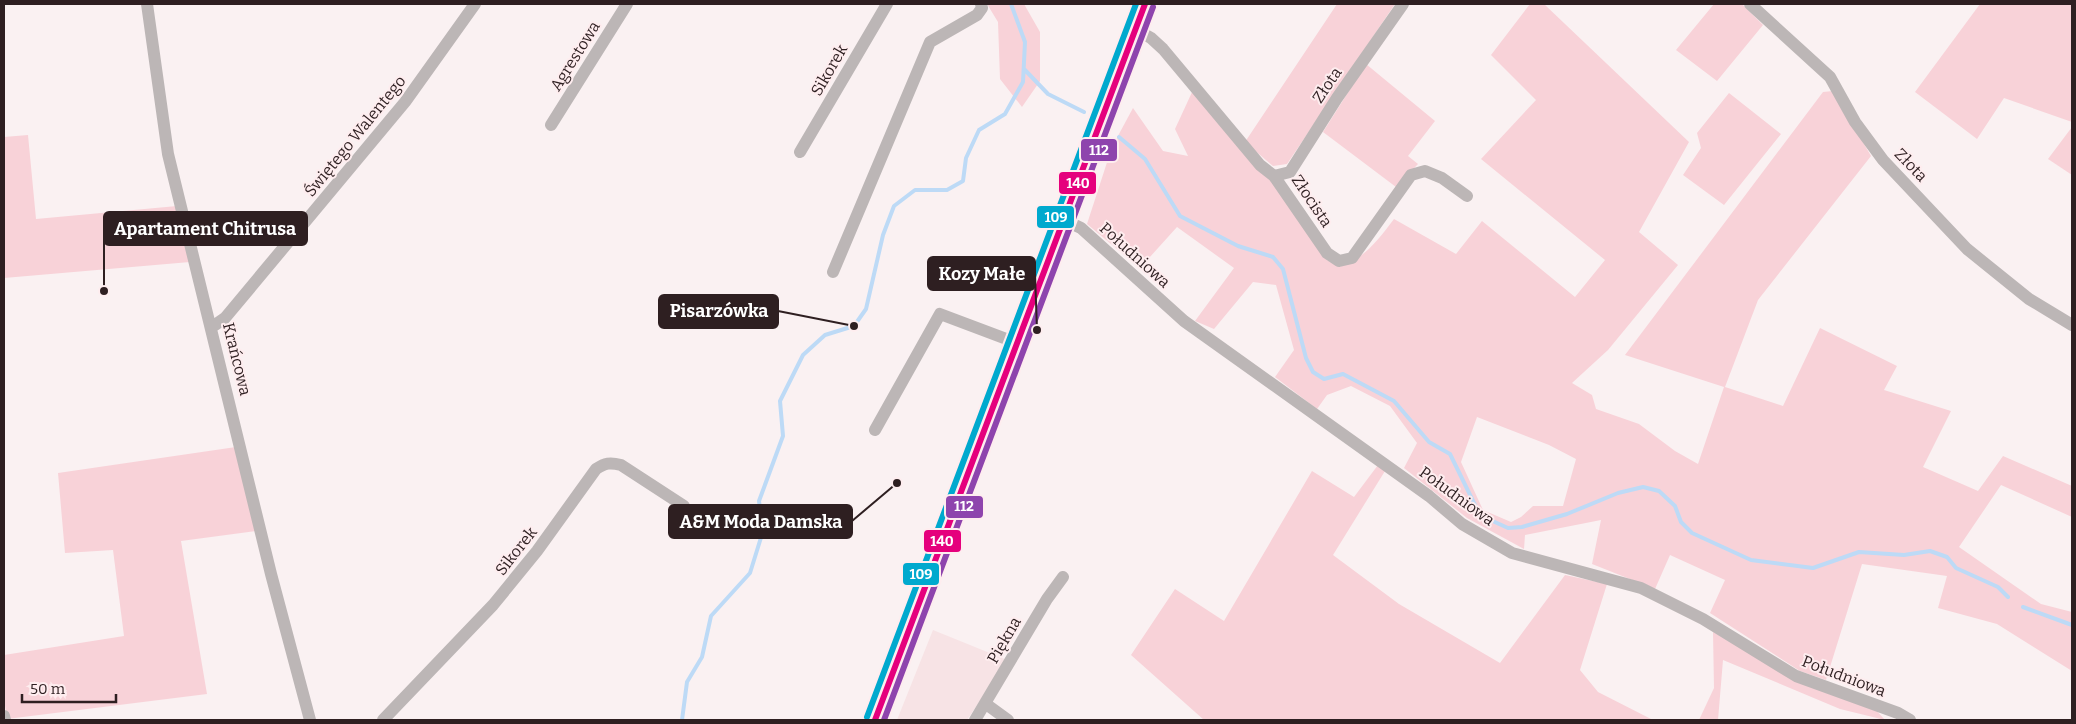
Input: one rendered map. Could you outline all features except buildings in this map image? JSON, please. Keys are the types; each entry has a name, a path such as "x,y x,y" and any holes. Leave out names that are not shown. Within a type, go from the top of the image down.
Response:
{"main road":[{"path":"875,720 1145,4"}],"street":[{"name":"Krańcowa","path":"147,4 168,154 310,720"},
{"name":"Świętego Walentego","path":"212,327 225,318 405,102 475,4"},
{"name":"Agrestowa","path":"551,125 627,4"},
{"name":"Sikorek","path":"800,152 887,4"},
{"name":"Złota","path":"1274,176 1290,172 1337,98 1403,4"},
{"name":"Złota","path":"1750,4 1830,77 1856,122 1883,160 1967,249 2029,299 2072,325"},
{"path":"833,272 930,42 979,10"},
{"name":"Złocista","path":"1135,29 1151,38 1163,49 1260,166 1274,176 1327,253 1339,261 1352,258 1411,175 1425,170 1442,178 1468,196"},
{"name":"Południowa","path":"1064,220 1081,228 1184,321 1422,491 1462,524 1512,552 1642,588 1703,619 1796,676 1898,713 1910,720"},
{"path":"875,430 940,314 1017,343"},
{"name":"Sikorek","path":"383,720 493,605 537,551 596,469 604,463 621,465 684,506"},
{"name":"Piękna","path":"975,720 1047,599 1063,577"},
{"path":"986,704 1008,720"},
{"path":"4,716 5,720"}],"shaded area":[{"path":"987,4 1024,4 1040,32 1040,81 1022,107 1000,79 998,22"},
{"path":"1337,4 1395,4 1287,164 1273,166 1245,142"},
{"path":"1530,4 1544,4 1689,142 1639,232 1678,265 1608,350 1572,383 1592,395 1596,409 1639,424 1675,451 1698,464 1724,387 1625,355 1823,92 1833,91 1871,156 1758,300 1725,387 1783,406 1820,328 1897,366 1884,390 1951,411 1923,467 1978,491 2003,456 2072,486 2072,517 2001,485 1959,547 2041,604 2072,612 2072,671 1997,624 1938,608 1947,576 1862,564 1826,680 1800,671 1710,613 1725,580 1670,555 1655,589 1592,564 1601,520 1525,535 1524,549 1467,518 1404,468 1417,443 1390,406 1351,386 1327,395 1317,409 1275,377 1294,350 1276,285 1253,282 1214,329 1195,321 1234,268 1177,227 1140,268 1087,224 1112,147 1133,108 1163,151 1188,156 1175,129 1193,90 1272,181 1327,260 1339,267 1348,264 1363,254 1394,219 1456,254 1482,221 1575,297 1605,260 1481,159 1536,100 1491,55","holes":["1477,417 1549,445 1576,459 1563,506 1533,506 1521,517 1511,522 1483,510 1461,462"]},
{"path":"1714,4 1742,4 1763,25 1717,81 1676,50"},
{"path":"1980,4 2072,4 2072,122 2004,98 1977,139 1915,92"},
{"path":"1366,64 1435,121 1408,156 1418,164 1396,187 1323,132"},
{"path":"1729,93 1781,134 1724,205 1683,175 1701,148 1697,133"},
{"path":"2072,127 2072,175 2048,159"},
{"path":"28,135 36,219 177,206 190,262 4,278 4,137"},
{"path":"236,447 256,531 181,541 207,694 7,719 4,699 4,655 124,636 113,550 65,553 58,473"},
{"path":"1378,465 1385,471 1333,555 1399,604 1500,663 1565,575 1607,584 1580,670 1598,692 1653,720 1204,720 1131,655 1175,589 1224,621 1312,471 1354,497"},
{"path":"933,630 1007,660 967,720 897,720"},
{"path":"1713,632 1876,710 1885,720 1840,709 1723,660 1718,720 1699,720 1714,688"}],"waterway":[{"path":"682,720 687,682 702,657 711,616 750,573 763,531 759,501 783,436 780,401 803,355 825,335 854,326 866,309 883,235 894,206 915,190 947,190 963,181 966,158 979,130 1005,114 1023,82 1025,42 1011,4"},
{"path":"1024,69 1048,94 1084,112"},
{"path":"1119,137 1145,159 1180,216 1238,246 1273,257 1283,269 1306,358 1313,372 1324,379 1343,374 1394,401 1429,442 1450,454 1478,511 1486,518 1508,528 1522,527 1567,514 1618,493 1643,487 1659,491 1675,506 1681,522 1692,533 1751,560 1813,568 1859,552 1904,555 1930,551 1947,557 1956,568 1998,587 2008,597"},
{"path":"2023,607 2072,625"}],"transit line":[{"name":"109","path":"867,717 1136,4"},
{"name":"140","path":"875,720 1145,4"},
{"name":"112","path":"884,720 1153,7"}],"place":[{"name":"Apartament Chitrusa","path":"104,291"},
{"name":"Pisarzówka","path":"854,326"},
{"name":"Kozy Małe","path":"1037,330"},
{"name":"A&M Moda Damska","path":"897,483"}]}
